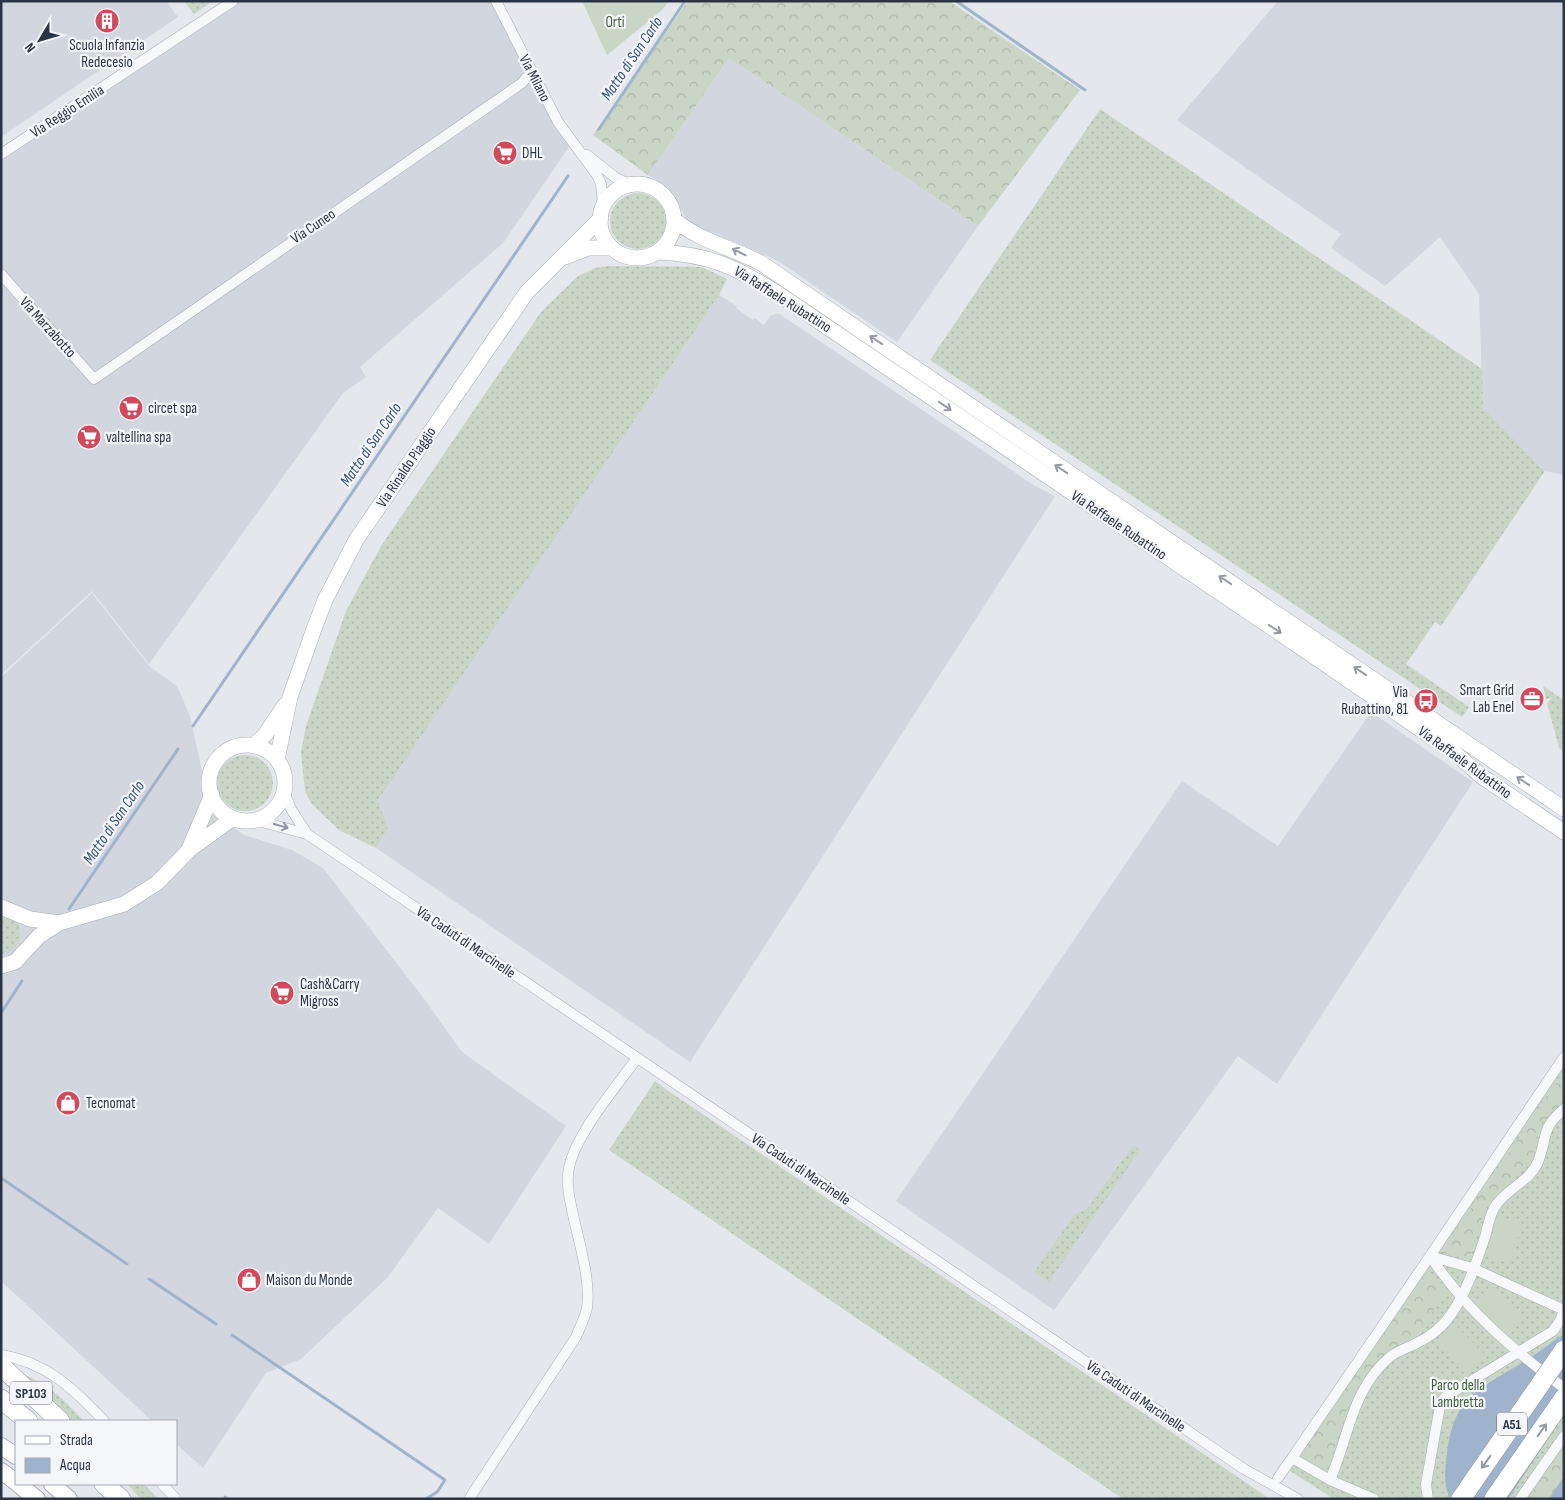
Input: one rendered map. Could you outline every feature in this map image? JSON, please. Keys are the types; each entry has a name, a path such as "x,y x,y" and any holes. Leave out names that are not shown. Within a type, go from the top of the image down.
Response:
{"highway":[{"name":"A51","path":"1461,1499 1564,1350"},
{"name":"SP103","path":"1,1366 59,1420"},
{"name":"SP103","path":"1,1398 27,1420"},
{"name":"A51","path":"1494,1499 1564,1398"},
{"path":"93,1485 107,1499"},
{"path":"105,1485 121,1499"},
{"path":"120,1485 133,1499"}],"main road":[{"path":"1,1446 15,1455"},
{"path":"1,1471 15,1482"},
{"path":"20,1485 37,1499"},
{"path":"53,1485 69,1499"}],"street":[{"name":"Via Reggio Emilia","path":"1,154 233,1"},
{"name":"Via Milano","path":"496,1 533,77 558,122 580,150 601,184 602,212"},
{"name":"Via Cuneo","path":"94,379 522,83 526,78 533,77"},
{"name":"Via Milano","path":"580,150 616,178 632,185"},
{"path":"612,248 603,234 602,212 616,192 632,185 642,184 655,188 664,195 672,207 675,220 671,238 658,252"},
{"name":"Via Rinaldo Piaggio","path":"284,791 284,775 277,760 290,697 325,600 356,540 506,320 537,280 559,260 602,212"},
{"name":"Via Raffaele Rubattino","path":"675,220 688,230 734,249 769,269 890,349 914,370 1564,809"},
{"name":"Via Rinaldo Piaggio","path":"559,260 588,248 612,248"},
{"name":"Via Raffaele Rubattino","path":"612,248 620,254 633,258 647,257 658,252 693,254 711,258 745,273 1320,660 1455,753 1481,776 1564,832"},
{"name":"Via Marzabotto","path":"1,274 94,379"},
{"name":"Via Rinaldo Piaggio","path":"253,746 268,730 290,697"},
{"path":"277,760 266,751 253,746 236,747 219,758 210,777 212,795 218,807 233,818 255,820 276,808 284,791"},
{"name":"Via Caduti di Marcinelle","path":"284,791 291,809 307,834"},
{"path":"189,850 212,795"},
{"path":"1,966 15,962 28,946 47,930 59,923 109,909 141,895 168,874 189,850 233,818"},
{"name":"Via Caduti di Marcinelle","path":"255,820 307,834 1237,1464 1298,1499"},
{"path":"1,907 12,910 22,917 59,923"},
{"path":"22,917 28,931 28,946"},
{"path":"1278,1478 1564,1057"},
{"path":"469,1499 576,1336 587,1309 587,1285 567,1186 569,1168 580,1141 637,1058"},
{"path":"1330,1480 1343,1450 1351,1414 1363,1389 1392,1355 1418,1343 1440,1328 1461,1297 1495,1206 1530,1174 1538,1162 1544,1133 1552,1119 1564,1109"},
{"path":"1428,1499 1426,1484 1440,1406 1445,1397 1553,1330 1561,1319 1564,1309 1472,1268 1430,1256"},
{"path":"1430,1256 1450,1286 1461,1297 1518,1353 1564,1388"},
{"path":"1,1356 18,1358 48,1371 79,1395 103,1420"},
{"path":"1520,1499 1564,1436"},
{"path":"1292,1458 1330,1480 1374,1499"},
{"path":"163,1485 176,1499"}],"shaded area":[{"path":"1,1 166,1 178,17 1,137"},
{"path":"234,1 496,1 573,141 503,243 360,367 366,377 343,393 149,664 92,591 1,675 1,155"},
{"path":"1278,1 1564,1 1564,475 1545,471 1483,408 1479,294 1440,237 1385,286 1331,248 1341,234 1177,120"},
{"path":"729,58 978,226 897,342 778,261 688,222 673,194 663,184 648,175"},
{"path":"719,295 737,306 736,308 753,320 755,318 764,325 770,316 778,313 1035,486 1055,496 690,1062 376,848 388,829 377,800"},
{"path":"92,593 149,666 177,686 190,716 205,785 216,814 244,835 292,850 323,868 425,1000 462,1052 566,1126 489,1244 438,1208 387,1278 301,1359 266,1373 203,1468 178,1446 178,1420 151,1420 1,1281 1,677"},
{"path":"1371,712 1473,782 1277,1084 1238,1056 1054,1310 896,1201 1182,781 1278,846"}],"green space":[{"path":"184,1 213,1 194,14"},
{"name":"Orti","path":"582,1 669,1 662,10 607,55"},
{"path":"688,1 949,1 1080,90 978,226 729,58 648,175 593,135"},
{"path":"1100,109 1482,369 1483,408 1545,471 1441,626 1435,622 1406,664 1469,707 1462,717 930,360"},
{"path":"638,193 649,195 658,201 664,210 666,221 664,232 658,241 649,247 638,249 627,247 618,241 612,232 610,221 612,210 618,201 627,195"},
{"path":"608,266 702,267 727,279 719,295 378,800 388,829 376,848 339,830 311,803 305,791 301,752 306,726 346,611 381,546 541,312 578,276 595,268"},
{"path":"1543,686 1564,700 1564,751 1559,748 1547,703 1552,698 1546,699"},
{"path":"245,755 256,757 265,763 271,772 273,783 271,794 265,803 256,809 245,811 234,809 225,803 219,794 217,783 219,772 225,763 234,757"},
{"path":"1,913 16,920 19,925 20,936 19,942 12,950 1,954"},
{"name":"Parco della Lambretta","path":"1564,1054 1564,1499 1334,1499 1282,1466"},
{"path":"1564,1071 1564,1099 1543,1121 1537,1133 1536,1151 1528,1163 1492,1198 1483,1215 1469,1260 1441,1252"},
{"path":"655,1081 1270,1499 1123,1499 609,1150"},
{"path":"1133,1145 1140,1150 1049,1282 1034,1272 1075,1214 1087,1209"},
{"path":"1497,1216 1522,1222 1511,1263 1487,1257"},
{"path":"1427,1271 1444,1292 1420,1334 1390,1350 1365,1375 1347,1409 1326,1474 1296,1458"},
{"path":"1493,1286 1522,1317 1504,1334 1475,1304"},
{"path":"1454,1324 1484,1354 1466,1372 1436,1342"},
{"path":"17,1372 46,1386 69,1405 83,1420 68,1420"},
{"path":"1564,1446 1564,1476 1549,1499 1527,1499"},
{"path":"128,1485 145,1485 158,1499 141,1499"}],"water":[{"path":"1564,1334 1564,1415 1508,1499 1450,1499 1445,1482 1447,1454 1450,1435 1455,1420 1462,1408 1479,1389 1526,1361"},
{"path":"1564,1476 1564,1499 1549,1499"}],"waterway":[{"name":"Matto di San Carlo","path":"599,129 685,1"},
{"name":"Matto di San Carlo","path":"956,1 1085,90"},
{"name":"Matto di San Carlo","path":"193,726 568,176"},
{"name":"Matto di San Carlo","path":"69,909 178,749"},
{"name":"Matto di San Carlo","path":"1,1013 22,981"},
{"path":"1,1178 127,1264"},
{"path":"149,1279 216,1324"},
{"path":"232,1335 445,1480 437,1492 426,1499"}],"place":[{"name":"Scuola Infanzia Redecesio","path":"107,21"},
{"name":"DHL","path":"505,153"},
{"name":"circet spa","path":"131,408"},
{"name":"valtellina spa","path":"89,437"},
{"name":"Smart Grid Lab Enel","path":"1532,699"},
{"name":"Via Rubattino, 81","path":"1426,701"},
{"name":"Cash&Carry Migross","path":"282,993"},
{"name":"Tecnomat","path":"68,1103"},
{"name":"Maison du Monde","path":"249,1280"}]}
